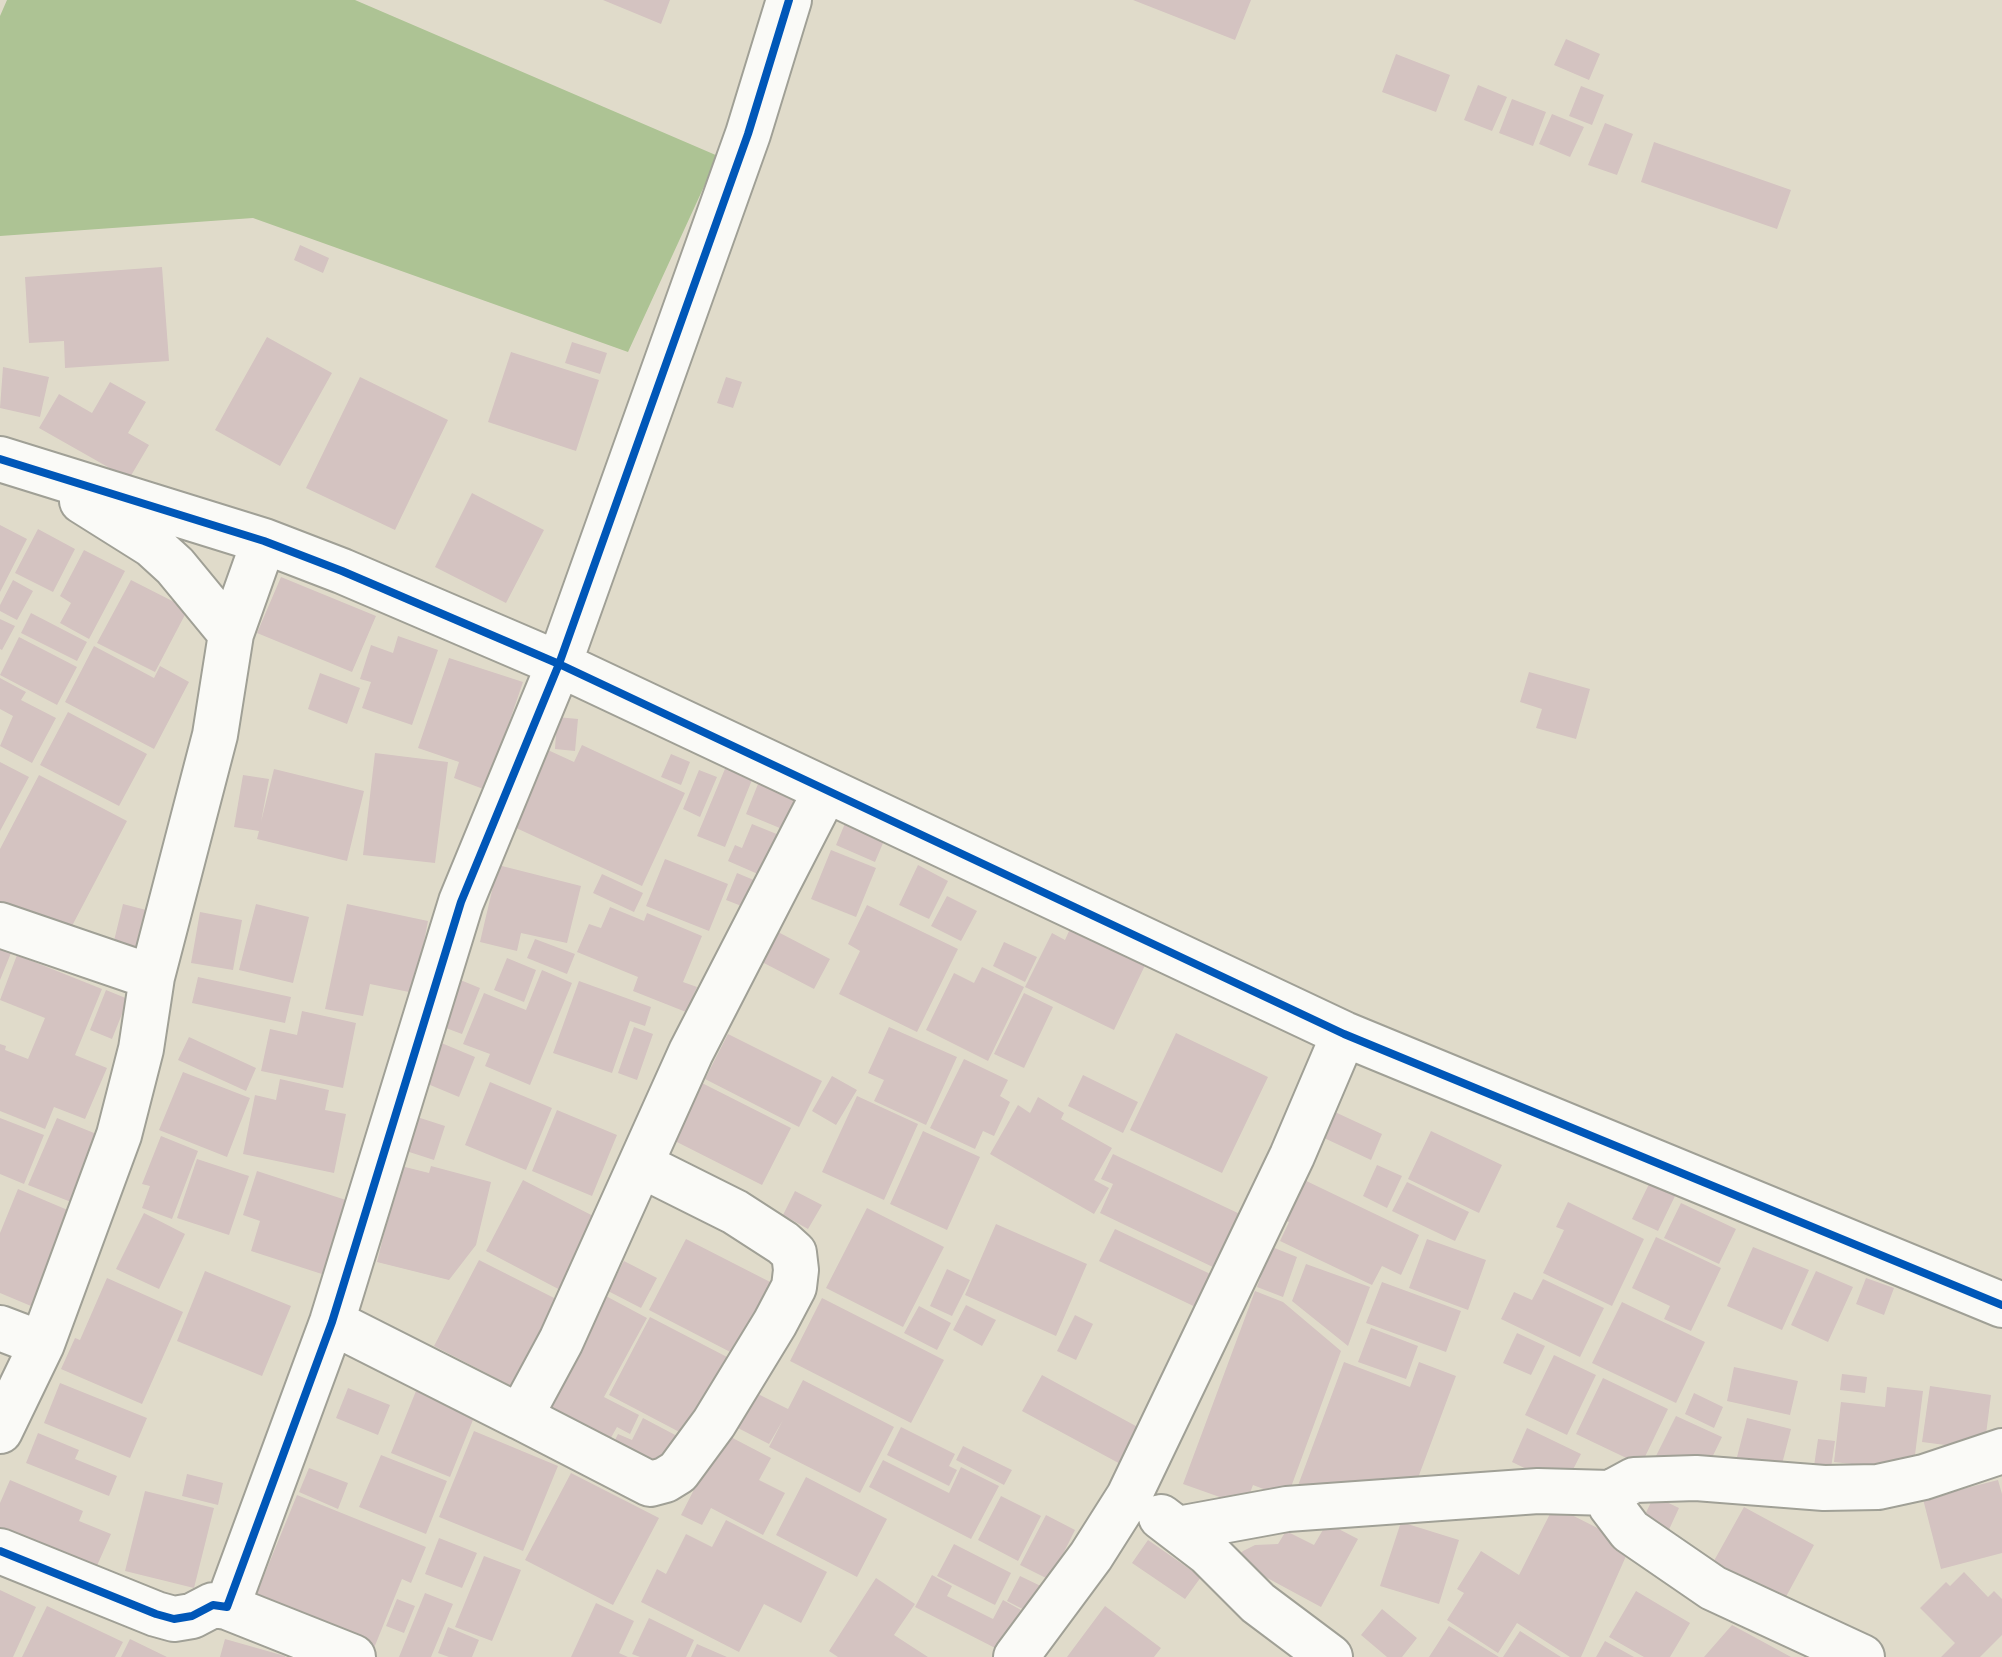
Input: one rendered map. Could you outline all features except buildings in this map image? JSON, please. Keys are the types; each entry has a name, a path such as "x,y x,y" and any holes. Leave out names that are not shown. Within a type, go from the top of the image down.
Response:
{"street":[{"path":"227,1607 332,1322 461,902 559,664 748,134 789,0"},
{"path":"16,465 264,541 342,571 559,664 1344,1034 2002,1305"},
{"path":"16,465 152,545 175,566 231,634"},
{"path":"0,1431 42,1344 119,1135 141,1049 152,977 215,735 231,634 264,541"},
{"path":"520,1417 561,1341 691,1052 826,790"},
{"path":"0,925 152,977"},
{"path":"1016,1657 1091,1556 1129,1496 1292,1156 1344,1034"},
{"path":"332,1322 650,1484 665,1480 678,1472 714,1423 775,1323 794,1287 796,1270 794,1253 783,1243 735,1212 641,1165"},
{"path":"0,1328 42,1344"},
{"path":"1178,1529 1287,1509 1538,1491 1610,1493 1634,1480 1696,1478 1824,1488 1878,1487 1937,1474 2002,1451"},
{"path":"1610,1493 1611,1506 1630,1531 1713,1588 1862,1657"},
{"path":"1129,1496 1208,1553 1258,1603 1330,1657"},
{"path":"0,1551 156,1614 174,1619 192,1616 213,1605 227,1607 353,1657"}],"green space":[{"path":"7,0 355,0 718,156 628,352 253,218 0,236 0,16"}],"cycle path":[{"path":"0,1551 174,1619 192,1616 213,1605 227,1607 332,1322 461,902 559,664 748,134 789,0"},
{"path":"0,459 264,541 342,571 559,664 1344,1034 2002,1305"}]}
